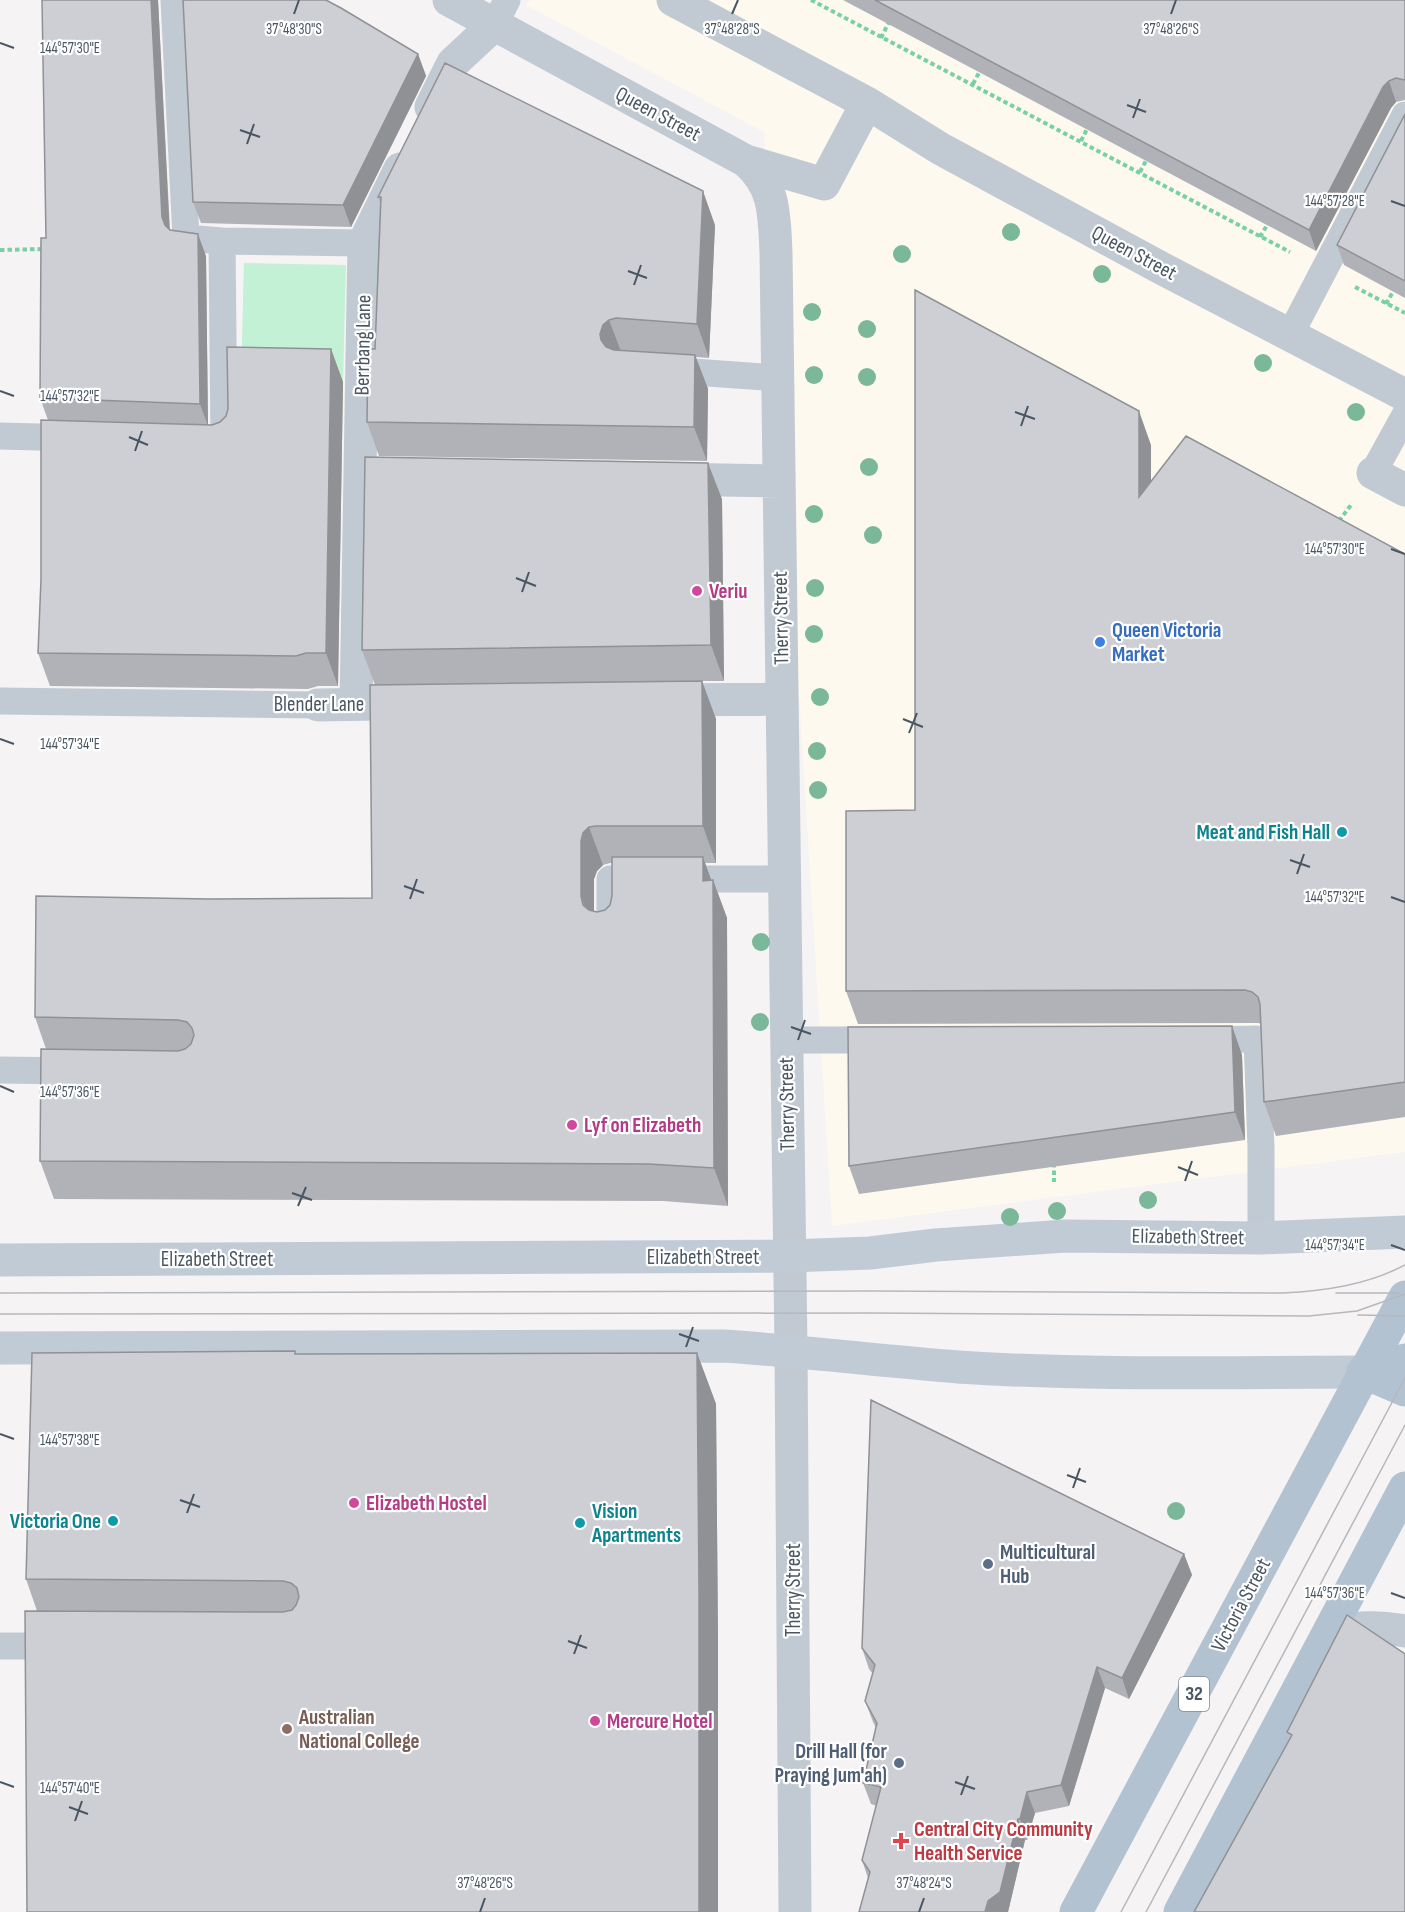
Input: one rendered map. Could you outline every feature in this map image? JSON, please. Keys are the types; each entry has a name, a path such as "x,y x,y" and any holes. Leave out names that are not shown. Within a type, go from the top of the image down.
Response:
{"main road":[{"name":"Victoria Street","path":"1076,1912 1405,1298"},
{"path":"1364,1372 1405,1360"},
{"path":"1364,1372 1405,1390"},
{"path":"1180,1912 1405,1488"}],"street":[{"name":"Queen Street","path":"673,0 867,103 940,149 1405,395"},
{"name":"Queen Street","path":"482,8 622,95 746,161 824,184 867,103"},
{"name":"Berrbang Lane","path":"356,705 373,474 364,243 482,8"},
{"name":"Therry Street","path":"746,161 757,170 764,181 773,206 777,252 790,1256 795,1912"},
{"path":"1374,473 1405,490"},
{"path":"636,478 779,481"},
{"path":"640,700 782,699"},
{"name":"Blender Lane","path":"318,705 404,704"},
{"name":"Elizabeth Street","path":"0,1260 790,1256 870,1253 936,1245 1065,1236 1261,1238 1405,1232"},
{"path":"0,1348 723,1346 791,1350 959,1367 1085,1371 1364,1372"},
{"path":"1322,1645 1338,1634 1358,1628 1405,1631"}],"lane":[{"path":"174,0 186,238 222,241 364,243"},
{"path":"1290,335 1405,115"},
{"path":"189,441 224,442 222,241"},
{"path":"640,368 778,378"},
{"path":"1374,473 1405,415"},
{"path":"0,436 105,439"},
{"name":"Blender Lane","path":"0,702 318,705"},
{"path":"610,934 610,879 785,879"},
{"path":"1177,1040 1257,1039 1261,1148 1261,1238"},
{"path":"787,1040 905,1040"},
{"path":"0,1070 102,1071"},
{"path":"0,1646 81,1646"}],"path":[{"path":"811,0 1405,314"},
{"path":"881,38 891,19"},
{"path":"973,84 984,63"},
{"path":"1081,141 1091,121"},
{"path":"1140,172 1150,152"},
{"path":"1260,237 1271,216"},
{"path":"0,250 45,249"},
{"path":"1386,304 1395,286"},
{"path":"1053,1158 1054,1182"}],"shaded area":[{"name":"Queen Victoria Market","path":"529,0 1405,0 1405,1152 832,1226 764,132 526,5"}],"green space":[{"path":"244,263 346,265 343,382 241,380"}],"building":[{"path":"42,0 151,0 162,217 170,230 198,234 200,404 40,398 41,238 46,238"},
{"path":"183,0 326,0 418,54 343,205 193,202"},
{"path":"875,0 1405,0 1405,80 1396,78 1383,87 1309,230"},
{"path":"445,63 703,191 697,324 616,318 603,325 600,334 606,347 614,350 695,355 694,427 367,422 368,349 375,349 381,197 378,197"},
{"path":"1405,114 1405,281 1337,245"},
{"name":"Queen Victoria Market","path":"915,290 1139,411 1139,497 1186,436 1405,554 1405,1082 1264,1102 1260,1004 1258,997 1245,990 846,991 846,811 915,810"},
{"path":"227,347 331,349 326,653 306,653 296,656 38,653 41,579 41,420 212,425 220,422 226,416 228,409"},
{"path":"365,457 708,463 711,645 362,650"},
{"path":"702,681 703,826 589,827 583,833 581,841 581,896 583,905 589,910 597,912 605,910 610,905 612,857 703,857 703,881 713,880 714,1168 649,1164 40,1161 41,1049 178,1051 191,1044 194,1035 187,1022 178,1020 35,1017 36,896 209,899 372,898 370,685"},
{"path":"1232,1026 1235,1112 849,1166 848,1027"},
{"path":"295,1351 295,1354 697,1353 699,1912 27,1912 25,1611 283,1612 292,1610 299,1597 297,1588 283,1581 26,1579 32,1353"},
{"path":"871,1400 1184,1554 1122,1678 1097,1667 1061,1785 1027,1792 1000,1892 988,1901 985,1912 859,1912 870,1872 862,1860 881,1787 863,1783 877,1723 865,1701 875,1665 862,1648"},
{"path":"1347,1615 1405,1654 1405,1912 1194,1912 1292,1735 1287,1732"}],"tram line":[{"path":"0,1293 870,1291 1282,1293 1345,1286 1376,1278 1405,1265"},
{"path":"1336,1293 1399,1293"},
{"path":"0,1314 871,1313 1309,1316 1357,1311 1405,1294"},
{"path":"1358,1315 1405,1316"},
{"path":"1121,1912 1405,1378"},
{"path":"1146,1912 1405,1425"}],"place":[{"name":"Veriu","path":"697,591"},
{"name":"Queen Victoria Market","path":"1100,642"},
{"name":"Meat and Fish Hall","path":"1342,832"},
{"name":"Lyf on Elizabeth","path":"572,1125"},
{"name":"Elizabeth Hostel","path":"354,1503"},
{"name":"Victoria One","path":"113,1521"},
{"name":"Vision Apartments","path":"580,1523"},
{"name":"Multicultural Hub","path":"988,1564"},
{"name":"Mercure Hotel","path":"595,1721"},
{"name":"Australian National College","path":"287,1729"},
{"name":"Drill Hall (for Praying Jum'ah)","path":"899,1763"},
{"name":"Central City Community Health Service","path":"901,1841"}]}
